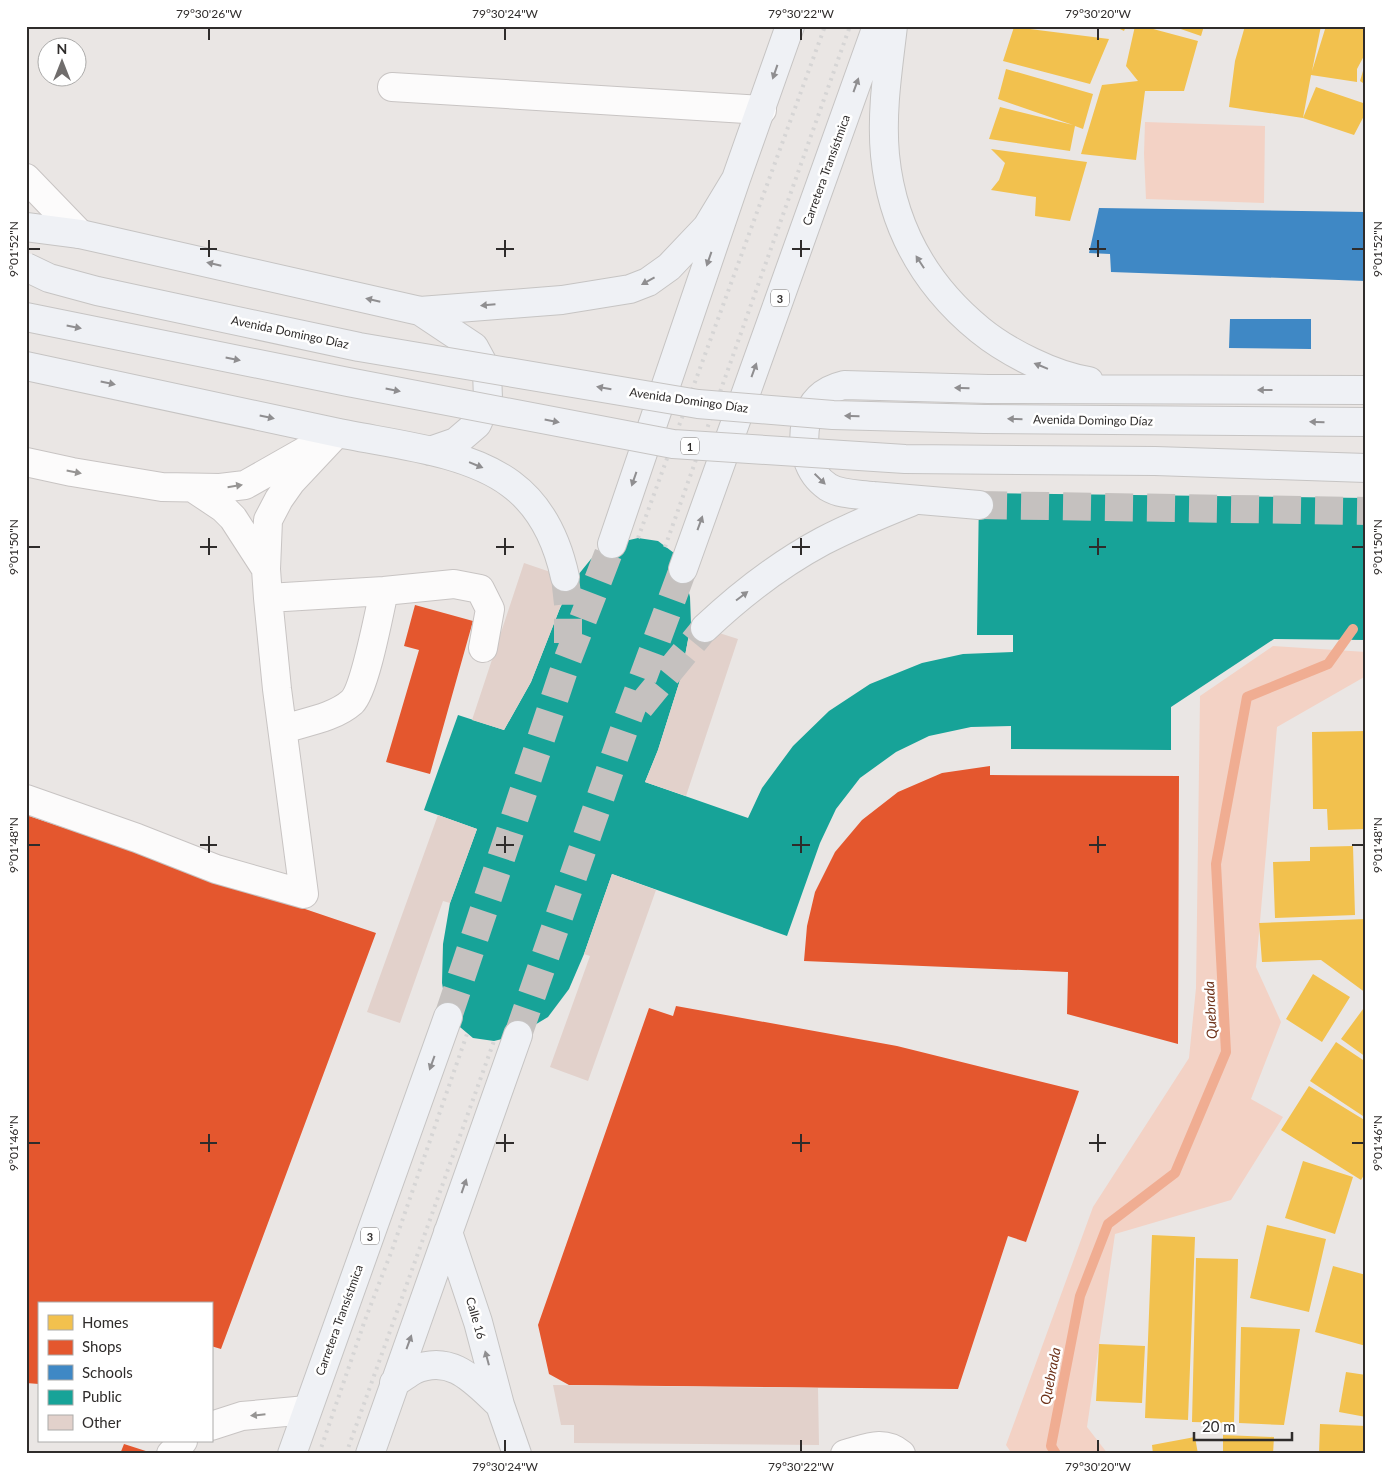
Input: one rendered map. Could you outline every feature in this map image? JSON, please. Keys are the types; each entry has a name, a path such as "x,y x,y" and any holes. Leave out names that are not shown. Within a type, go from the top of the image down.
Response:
{"main road":[{"path":"612,544 790,26"},
{"name":"Carretera Transístmica","path":"683,569 877,26"},
{"path":"893,26 886,81 884,122 885,155 889,184 904,232 931,279 963,316 990,338 1012,352 1080,380 1157,390"},
{"path":"26,226 80,234 420,311 562,300 630,289 648,282 669,267 707,227 736,179"},
{"name":"Avenida Domingo Díaz","path":"26,267 49,278 97,292 359,347 698,404 833,416 1366,422"},
{"path":"420,311 474,347 487,371 488,399 477,424 456,442 430,451"},
{"name":"1","path":"26,317 348,382 673,444 905,460 1156,461 1366,468"},
{"path":"26,366 337,433 430,451 479,466 504,479 522,494 544,520 558,549 565,577"},
{"path":"979,504 843,493 829,487 818,479 811,470 806,456 804,444 805,428 808,414 813,405 823,394 833,388 844,385 1157,390 1366,390"},
{"path":"705,628 729,606 780,567 821,542 863,521 916,500"},
{"name":"Carretera Transístmica","path":"292,1454 448,1018"},
{"path":"370,1454 518,1035"},
{"name":"Calle 16","path":"448,1232 478,1322 500,1405 517,1454"},
{"name":"Calle 16","path":"394,1383 415,1370 431,1366 446,1366 460,1370 500,1405"}],"street":[{"path":"392,86 762,110"},
{"path":"26,178 80,234"},
{"path":"26,462 72,472 162,487 220,488 246,485 337,433"},
{"path":"26,799 137,838 216,869 304,894 268,598 266,569 268,520 278,499 291,482 337,433"},
{"path":"193,488 233,518 266,569"},
{"path":"268,598 384,591 454,584 480,589 490,609 483,648"},
{"path":"283,729 334,714 353,701 363,681 384,591"},
{"path":"212,1426 242,1416 307,1410"},
{"path":"171,1454 182,1442"},
{"path":"845,1454 881,1445 895,1448 901,1454"}],"shaded area":[{"path":"1145,122 1265,126 1264,203 1146,199"},
{"path":"1273,646 1366,652 1366,676 1277,727 1256,967 1281,1022 1251,1099 1283,1117 1231,1200 1115,1234 1087,1427 1108,1454 1012,1454 1006,1445 1093,1207 1189,1058 1196,988 1200,696"}],"building: Homes":[{"path":"1114,26 1126,26 1124,31"},
{"path":"1135,26 1142,26 1198,41 1184,91 1145,91 1136,160 1081,154 1102,85 1138,81 1126,66"},
{"path":"1172,26 1204,26 1201,36"},
{"path":"1245,26 1321,26 1312,71 1326,26 1366,26 1366,51 1357,69 1357,82 1311,75 1303,118 1229,107 1235,61"},
{"path":"1014,27 1109,39 1090,84 1003,61"},
{"path":"1366,64 1366,85 1360,81"},
{"path":"1006,69 1093,94 1083,129 1075,126 1070,151 989,139 1000,107 1073,125 998,99"},
{"path":"1316,87 1366,104 1366,112 1354,135 1303,118"},
{"path":"991,149 1087,162 1070,221 1035,216 1036,197 991,190 999,180 1005,163"},
{"path":"1366,731 1366,829 1328,830 1327,809 1313,809 1312,732"},
{"path":"1353,846 1355,915 1275,918 1273,862 1310,861 1310,847"},
{"path":"1366,919 1366,993 1321,960 1262,962 1259,923"},
{"path":"1313,974 1350,997 1322,1042 1286,1019"},
{"path":"1366,1005 1366,1057 1341,1039"},
{"path":"1336,1042 1366,1062 1366,1118 1310,1081"},
{"path":"1309,1086 1366,1121 1366,1172 1361,1180 1281,1130"},
{"path":"1303,1161 1353,1177 1335,1234 1285,1218"},
{"path":"1267,1225 1326,1239 1309,1312 1250,1298"},
{"path":"1152,1235 1195,1237 1188,1420 1145,1418"},
{"path":"1196,1258 1238,1259 1234,1423 1192,1422"},
{"path":"1333,1266 1366,1275 1366,1346 1315,1332"},
{"path":"1241,1327 1300,1329 1284,1425 1239,1423"},
{"path":"1099,1344 1145,1346 1142,1403 1096,1401"},
{"path":"1346,1372 1366,1375 1366,1417 1339,1412"},
{"path":"1320,1424 1366,1426 1366,1454 1319,1454"},
{"path":"1223,1435 1274,1437 1273,1454 1223,1454"},
{"path":"1195,1437 1198,1454 1153,1454 1152,1445"}],"building: Shops":[{"path":"415,605 473,621 430,774 386,762 419,650 404,646"},
{"path":"990,766 990,775 1179,776 1178,1044 1067,1014 1068,972 804,961 807,926 815,892 835,852 862,820 898,792 942,773"},
{"path":"26,815 376,933 221,1349 212,1346 212,1302 38,1302 38,1384 26,1383"},
{"path":"676,1006 897,1046 1079,1091 1026,1242 1008,1236 958,1389 569,1385 549,1374 538,1325 649,1008 673,1016"},
{"path":"124,1444 152,1453 152,1454 120,1454"}],"building: Schools":[{"path":"1099,208 1366,212 1366,281 1111,272 1110,254 1089,253"},
{"path":"1230,319 1311,319 1311,349 1229,348"}],"building: Public":[{"path":"979,493 1366,498 1366,640 1274,639 1171,707 1171,750 1011,749 1011,726 971,727 929,736 896,752 860,778 836,809 820,843 787,936 612,874 584,954 569,989 548,1017 518,1035 494,1041 473,1038 448,1017 442,983 443,944 450,903 477,829 424,810 458,715 504,730 531,682 560,608 574,580 591,559 612,544 638,538 658,541 674,553 683,569 690,597 691,624 681,677 658,750 645,782 748,818 762,788 793,746 829,711 870,684 922,663 963,654 1013,652 1013,635 977,635"}],"building: Other":[{"path":"524,563 574,580 560,608 531,682 504,730 472,720"},
{"path":"691,624 738,639 686,796 645,782 658,750 681,677"},
{"path":"438,815 477,829 450,903 443,901 400,1023 367,1012"},
{"path":"612,874 656,890 588,1081 550,1067 590,956 584,954"},
{"path":"553,1385 818,1388 819,1445 574,1443 574,1425 561,1425"}],"waterway":[{"name":"Quebrada","path":"1056,1454 1051,1446 1080,1296 1108,1224 1175,1173 1226,1052 1216,864 1247,697 1328,664 1353,629"}],"tunnel":[{"path":"979,505 1366,511"},
{"path":"448,1017 567,661 612,544"},
{"path":"518,1035 627,721 683,569"},
{"path":"565,577 568,604 568,643"},
{"path":"640,707 705,628"}],"railway":[{"path":"638,538 825,26"},
{"path":"665,547 850,26"},
{"path":"319,1454 467,1034"},
{"path":"346,1454 494,1041"}]}
